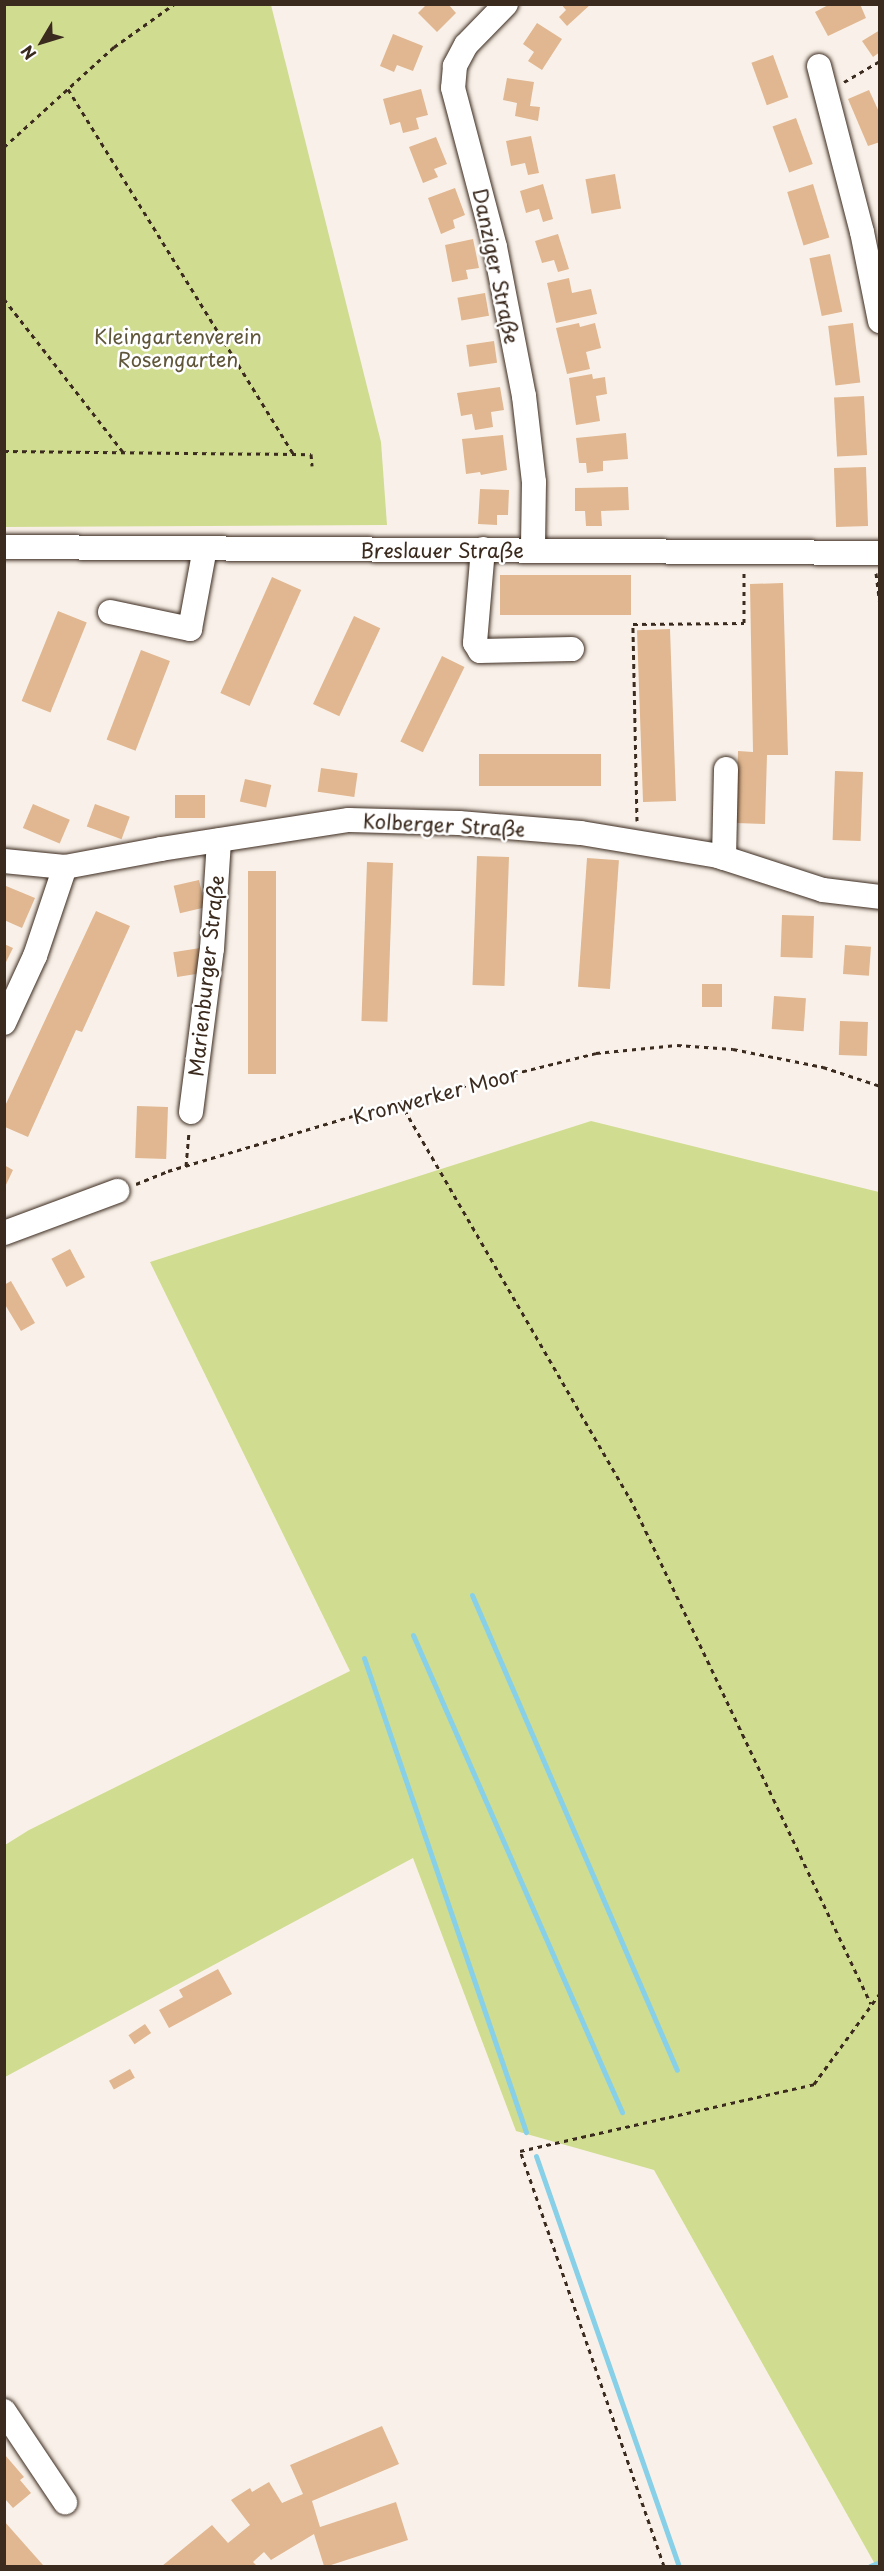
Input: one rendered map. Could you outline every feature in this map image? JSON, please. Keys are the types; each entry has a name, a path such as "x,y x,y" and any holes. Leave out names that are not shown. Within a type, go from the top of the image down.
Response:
{"street":[{"name":"Danziger Straße","path":"506,4 466,45 455,66 453,88 495,247 524,396 534,483 533,549"},
{"path":"819,66 862,232 879,321"},
{"name":"Breslauer Straße","path":"4,547 533,549 877,561"},
{"path":"110,612 190,629 205,548"},
{"path":"483,549 475,643 480,651 572,649"},
{"path":"724,858 726,769"},
{"name":"Kolberger Straße","path":"4,861 65,867 349,820 459,823 581,833 724,858 823,890 879,897"},
{"name":"Marienburger Straße","path":"191,1112 212,949 219,840"},
{"path":"4,1023 35,956 65,867"},
{"path":"4,1233 117,1191"},
{"path":"4,2411 65,2502"}],"path":[{"path":"4,147 114,46 174,4"},
{"path":"826,92 879,61"},
{"path":"68,89 293,454"},
{"path":"4,299 123,452"},
{"path":"4,452 311,454 312,466"},
{"path":"877,561 879,608"},
{"path":"637,843 633,624 744,622 744,569"},
{"name":"Kronwerker Moor","path":"117,1191 186,1166 400,1102 596,1053 677,1045 744,1051 823,1067 879,1086"},
{"path":"400,1102 630,1498 871,2004"},
{"path":"186,1166 191,1112"},
{"path":"664,2566 520,2151 814,2084 879,1993"}],"green space":[{"name":"Kleingartenverein Rosengarten","path":"4,5 271,5 381,442 387,525 5,527"},
{"path":"591,1121 879,1192 879,2566 876,2566 654,2170 516,2131 413,1858 5,2077 5,1845 29,1830 350,1671 150,1262"}],"building":[{"path":"427,4 448,4 456,13 437,32 418,13"},
{"path":"561,4 591,4 567,26 559,17 566,10"},
{"path":"830,4 860,4 866,18 828,36 815,12"},
{"path":"537,23 562,39 542,70 528,61 534,52 523,44"},
{"path":"880,30 880,52 873,57 862,41"},
{"path":"393,34 423,46 413,71 397,65 394,72 380,66"},
{"path":"773,55 788,97 767,105 751,63"},
{"path":"507,78 534,82 530,106 540,107 538,121 515,116 517,103 503,100"},
{"path":"421,89 428,115 416,118 419,129 403,133 400,122 390,125 383,99"},
{"path":"869,90 880,114 880,142 868,146 848,99"},
{"path":"796,118 813,164 789,173 773,127"},
{"path":"531,136 539,173 528,175 525,163 511,166 506,141"},
{"path":"436,137 447,164 434,169 438,177 423,183 409,147"},
{"path":"615,174 621,208 592,214 585,179"},
{"path":"543,184 553,219 543,222 539,209 526,213 520,191"},
{"path":"813,184 829,238 804,245 787,192"},
{"path":"455,188 465,215 453,220 455,228 441,234 428,198"},
{"path":"558,234 569,269 558,272 554,260 542,263 535,241"},
{"path":"473,239 479,268 466,270 468,279 452,282 445,245"},
{"path":"830,254 842,312 822,316 809,258"},
{"path":"569,278 572,293 591,289 597,314 556,323 547,283"},
{"path":"485,293 489,316 461,321 457,298"},
{"path":"579,323 580,327 595,323 601,348 586,352 590,369 567,374 556,328"},
{"path":"853,323 860,383 835,386 828,326"},
{"path":"494,341 497,363 469,367 466,345"},
{"path":"592,374 593,379 605,377 607,394 596,396 600,421 576,425 569,378"},
{"path":"500,387 504,410 491,412 493,427 475,430 472,414 461,416 457,393"},
{"path":"864,396 867,455 837,456 834,398"},
{"path":"626,433 628,459 603,461 603,471 587,473 586,463 579,463 576,438"},
{"path":"503,435 507,470 481,475 480,472 466,474 462,439"},
{"path":"866,467 868,526 836,527 834,468"},
{"path":"628,487 629,510 601,511 602,526 586,526 585,511 575,511 575,488"},
{"path":"480,489 509,490 508,515 497,515 497,525 478,524"},
{"path":"500,575 631,575 631,615 500,615"},
{"path":"272,577 301,590 250,706 220,693"},
{"path":"783,583 788,755 767,755 765,824 736,823 738,751 753,752 750,584"},
{"path":"58,611 87,623 50,713 22,701"},
{"path":"354,616 380,628 339,716 313,704"},
{"path":"670,629 676,801 643,802 637,630"},
{"path":"141,650 170,661 136,751 107,740"},
{"path":"442,656 464,667 423,752 400,741"},
{"path":"479,754 601,754 601,786 479,786"},
{"path":"321,768 358,773 354,797 318,792"},
{"path":"835,771 863,772 861,841 833,840"},
{"path":"245,779 271,785 266,807 240,801"},
{"path":"175,795 205,795 205,818 175,818"},
{"path":"33,804 70,820 60,844 23,828"},
{"path":"95,804 130,817 122,839 87,827"},
{"path":"477,856 509,857 504,986 472,985"},
{"path":"587,858 619,860 610,989 578,987"},
{"path":"367,862 393,863 387,1022 361,1021"},
{"path":"248,871 276,871 276,1074 248,1074"},
{"path":"199,880 205,907 180,913 174,886"},
{"path":"6,886 35,898 22,928 4,920"},
{"path":"96,911 130,926 82,1032 76,1030 28,1137 5,1127 5,1106"},
{"path":"782,915 814,916 813,958 781,957"},
{"path":"4,944 13,948 4,966"},
{"path":"845,945 871,947 869,976 843,974"},
{"path":"200,948 204,973 177,977 173,952"},
{"path":"702,984 722,984 722,1007 702,1007"},
{"path":"774,996 806,998 804,1031 772,1029"},
{"path":"840,1021 868,1022 867,1056 839,1055"},
{"path":"137,1106 168,1107 166,1159 135,1158"},
{"path":"4,1165 13,1170 4,1189"},
{"path":"70,1249 85,1277 66,1287 51,1259"},
{"path":"11,1281 35,1323 21,1331 4,1303 4,1285"},
{"path":"218,1969 232,1994 169,2028 159,2010 183,1997 179,1990"},
{"path":"145,2024 151,2033 135,2044 128,2035"},
{"path":"130,2069 135,2078 114,2089 109,2081"},
{"path":"382,2426 399,2464 312,2501 320,2527 396,2502 408,2540 328,2566 324,2566 314,2534 271,2560 264,2552 253,2562 257,2566 162,2566 212,2525 228,2543 250,2525 231,2500 250,2488 252,2492 269,2482 282,2503 303,2494 290,2465"},
{"path":"5,2455 24,2477 20,2480 31,2493 13,2508 5,2499"},
{"path":"4,2521 43,2565 42,2566 4,2566"}],"waterway":[{"path":"472,1595 677,2070"},
{"path":"413,1635 622,2112"},
{"path":"364,1658 526,2132"},
{"path":"536,2156 679,2566"},
{"path":"870,2566 880,2562"}]}
